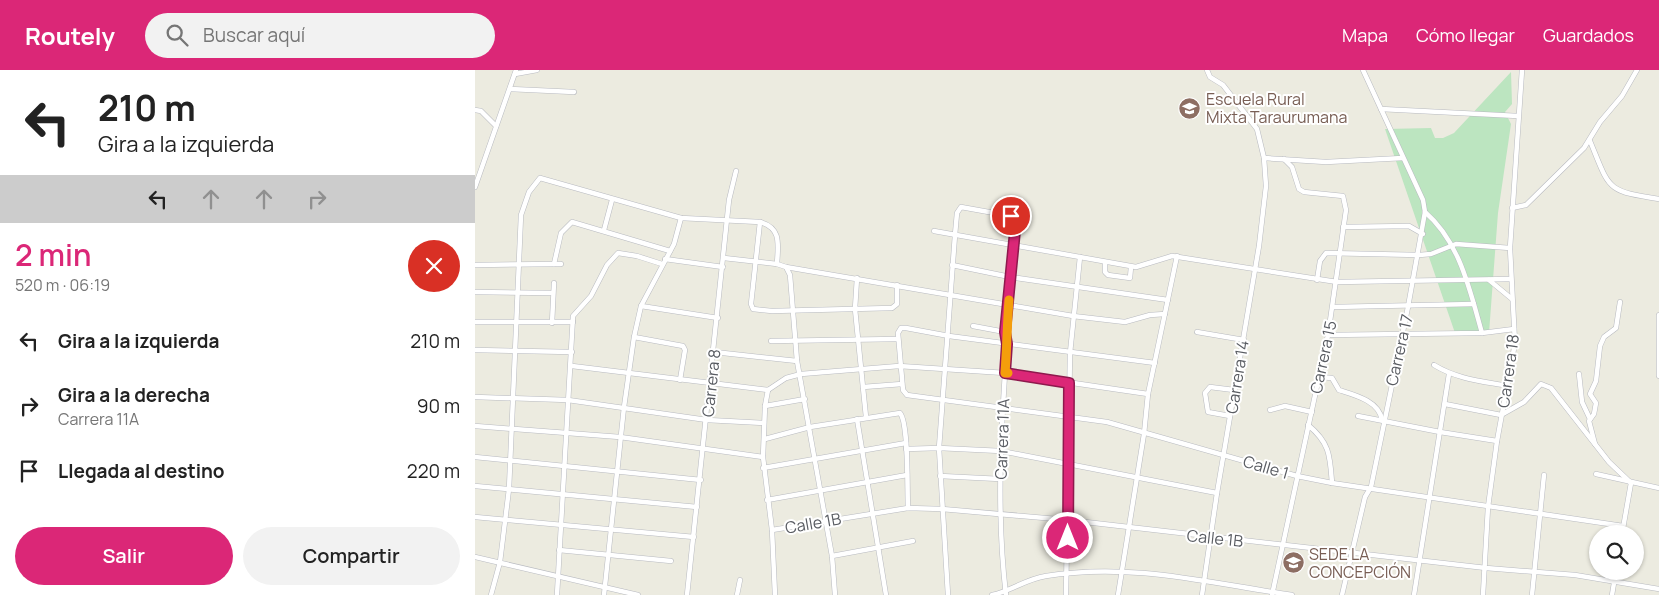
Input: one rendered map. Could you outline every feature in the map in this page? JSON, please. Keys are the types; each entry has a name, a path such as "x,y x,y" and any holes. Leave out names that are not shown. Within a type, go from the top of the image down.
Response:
{"street":[{"path":"475,187 516,72 537,70"},
{"name":"Carrera 14","path":"1202,595 1264,209 1264,158 1254,122 1223,86 1210,77 1207,70"},
{"name":"Carrera 17","path":"1342,595 1365,497 1371,487 1401,334 1419,255 1425,212 1423,200 1363,70"},
{"name":"Carrera 18","path":"1483,595 1488,507 1501,415 1515,343 1510,248 1511,208 1522,70"},
{"path":"1511,208 1526,205 1590,141 1600,122 1622,96 1637,70"},
{"path":"510,89 575,92"},
{"path":"475,110 481,111 496,126"},
{"path":"1381,110 1518,116"},
{"path":"1590,141 1608,184 1623,193 1659,199"},
{"path":"1264,158 1326,162 1403,158"},
{"name":"Carrera 15","path":"1272,594 1328,335 1346,210 1344,198 1302,191 1297,187 1293,168 1285,159"},
{"name":"Carrera 8","path":"687,595 695,537 729,200 736,171"},
{"path":"491,595 500,562 509,489 517,265 521,210 529,192 540,178 681,218 768,224 778,235 777,264"},
{"path":"604,230 613,200"},
{"name":"Carrera 11A","path":"955,235 957,213 961,207 1011,216 1016,221 1005,332 1007,344 1000,479 1001,552 1006,593"},
{"path":"1425,212 1434,220 1452,245 1466,280 1483,333"},
{"path":"605,595 620,437 634,337 641,306 670,251 681,218"},
{"path":"760,222 751,306 753,310 792,311 894,308 897,302 897,284"},
{"path":"554,264 558,243 568,224 579,223 670,251"},
{"path":"1343,228 1409,226 1423,234"},
{"path":"934,231 1013,247 1131,267 1141,266 1167,256 1177,256 1337,282 1511,279"},
{"path":"948,595 939,448 949,336 955,235"},
{"path":"1317,280 1323,255 1419,255 1431,254 1452,245 1510,248"},
{"path":"557,595 560,523 575,312 591,296 607,265 615,255 622,253 663,262 723,267"},
{"path":"1118,595 1144,434 1148,394 1177,256"},
{"path":"1066,595 1068,573 1070,353 1080,257"},
{"path":"724,258 755,260 786,267 897,284 1008,306 1073,316 1125,322 1150,315 1165,314"},
{"path":"1105,262 1106,274 1118,278 1129,278 1131,267"},
{"path":"475,265 561,264"},
{"path":"952,264 1010,277 1168,300"},
{"path":"786,267 790,275 797,361 801,374 824,521 832,556 835,595"},
{"path":"857,278 855,309 866,417"},
{"path":"1489,280 1512,299"},
{"path":"552,323 554,283"},
{"path":"475,292 553,293"},
{"path":"1590,419 1596,409 1596,404 1590,394 1596,381 1599,346 1604,337 1616,328 1620,302"},
{"path":"1333,307 1408,307 1474,304"},
{"path":"641,306 718,318"},
{"path":"1659,315 1659,376"},
{"path":"475,322 573,322"},
{"path":"973,326 1005,332"},
{"path":"863,387 902,384 898,338 902,327 949,336 1155,363"},
{"path":"1328,335 1483,333 1515,329"},
{"path":"1197,332 1244,340"},
{"path":"634,337 683,346 685,350 680,380"},
{"path":"771,341 898,338"},
{"path":"475,350 573,352"},
{"path":"714,352 797,361"},
{"path":"1434,365 1449,374 1508,386"},
{"path":"572,366 768,390 786,378 801,374 899,366 1005,373 1148,394"},
{"path":"1414,595 1449,374"},
{"path":"1579,374 1582,402 1590,419 1596,445"},
{"path":"1319,377 1332,378 1339,390 1362,397 1381,414 1383,421"},
{"name":"Calle 1","path":"902,384 904,393 911,395 1107,422 1297,476 1332,483 1371,487 1429,498 1615,525"},
{"path":"1445,404 1501,415 1524,402 1542,384 1557,393 1609,462 1631,483"},
{"path":"1230,416 1208,412 1205,393 1210,387 1234,390"},
{"path":"768,390 765,406 763,468 772,530 775,595"},
{"path":"475,397 568,400 624,406 707,420 764,424"},
{"path":"765,406 805,399"},
{"path":"1269,410 1285,406 1312,412"},
{"path":"765,439 857,418 895,413 902,414 907,449 908,508"},
{"path":"1358,416 1497,441"},
{"path":"857,418 886,595"},
{"path":"1308,425 1320,434 1327,446 1332,483"},
{"path":"475,426 620,437 703,447 763,457"},
{"path":"763,468 906,443"},
{"path":"907,449 939,448 1001,451 1137,479 1217,493"},
{"path":"475,457 618,470 701,480"},
{"path":"767,500 907,474"},
{"path":"1596,474 1659,488"},
{"path":"1532,595 1544,475"},
{"path":"940,476 1000,479"},
{"path":"1623,525 1631,483"},
{"path":"475,486 563,496 697,507"},
{"name":"Calle 1B","path":"772,530 908,508 942,509 1068,520 1129,529 1486,568 1575,575 1659,589"},
{"path":"475,517 560,523 695,537"},
{"path":"832,556 913,541"},
{"path":"559,550 671,561"},
{"path":"475,557 638,595"},
{"path":"993,595 1006,593 1025,580 1068,573 1122,570 1205,580 1272,594 1292,595"},
{"path":"737,595 740,580"},
{"path":"1612,595 1614,582"}],"green space":[{"path":"1511,72 1512,104 1505,112 1511,124 1498,213 1489,333 1455,333 1385,129 1431,128 1435,138 1443,138 1454,133"}],"slow traffic":[{"path":"1008,373 1005,373 1007,344 1005,332 1009,300"}],"place":[{"name":"Escuela Rural Mixta Taraurumana","path":"1190,108"},
{"name":"SEDE LA CONCEPCIÓN","path":"1293,563"}],"route":[{"path":"1011,216 1016,221 1005,332 1007,344 1005,373 1069,383 1068,538"}]}
